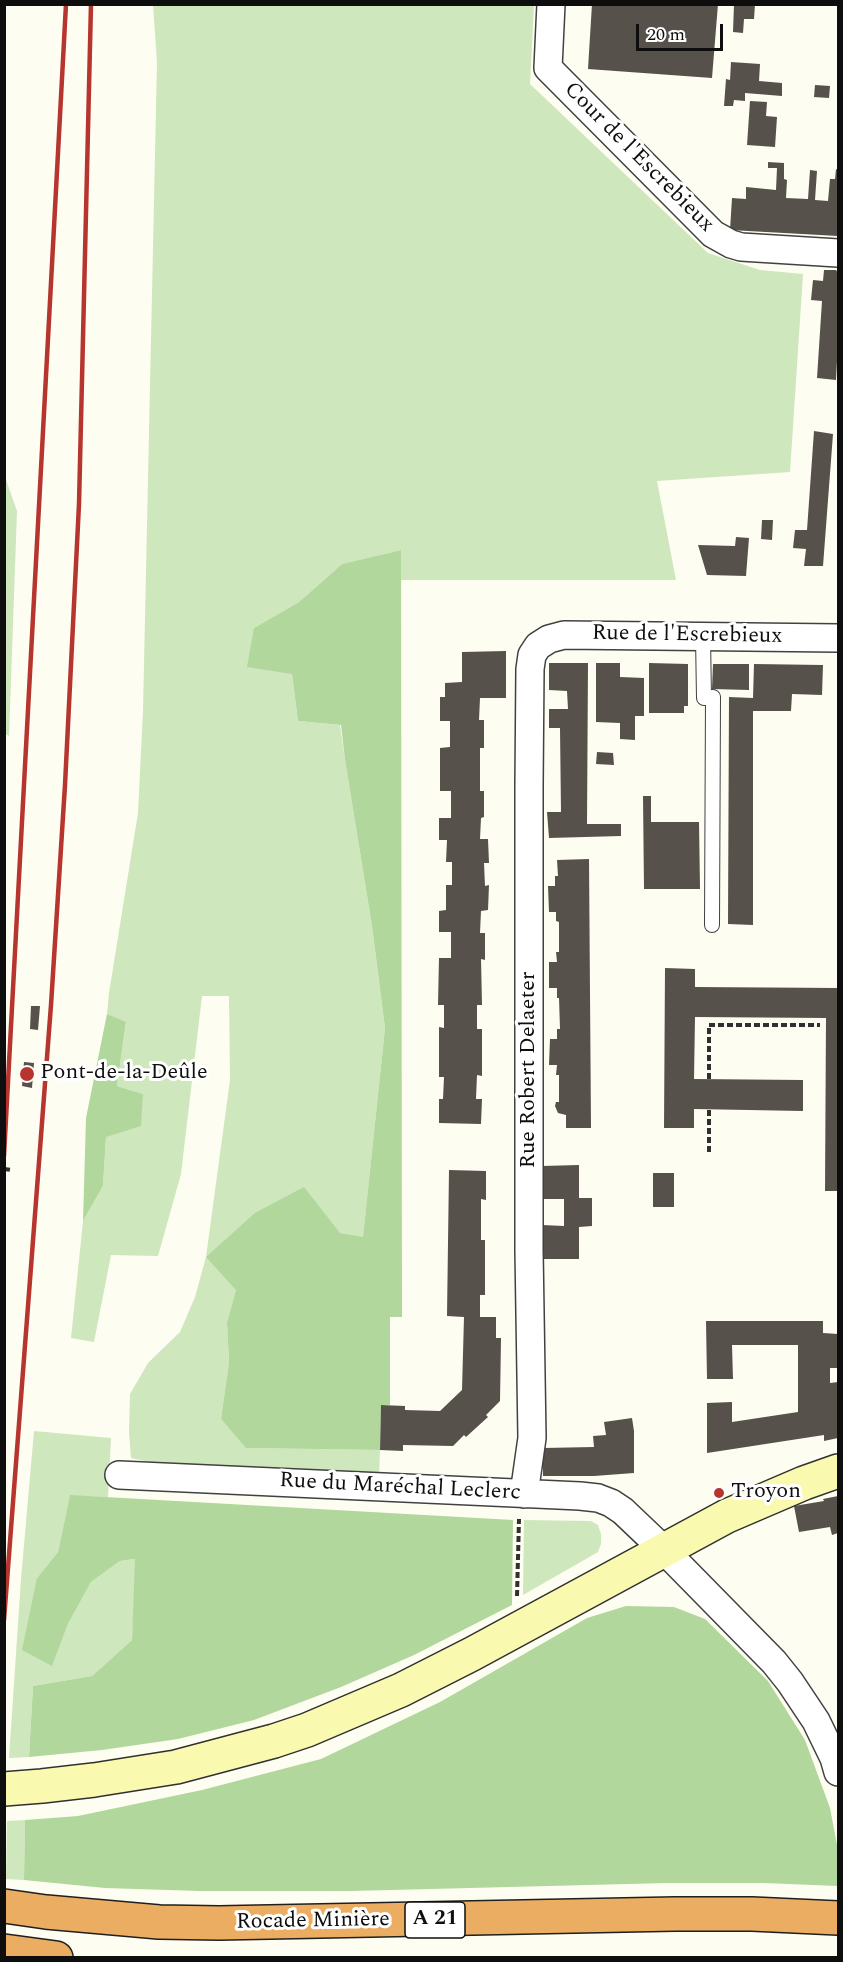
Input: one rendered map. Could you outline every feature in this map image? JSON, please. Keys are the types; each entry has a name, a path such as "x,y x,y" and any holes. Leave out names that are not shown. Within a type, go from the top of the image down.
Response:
{"highway":[{"name":"Rocade Minière","path":"4,1906 159,1922 219,1923 675,1914 831,1917"},
{"path":"4,1951 49,1957"}],"main road":[{"path":"4,1788 42,1786 176,1767 307,1730 401,1690 727,1516 838,1471"}],"street":[{"name":"Cour de l'Escrebieux","path":"551,4 548,68 713,234 721,240 741,247 838,253"},
{"name":"Rue de l'Escrebieux","path":"538,646 549,639 564,635 838,638"},
{"name":"Rue Robert Delaeter","path":"524,1494 532,1438 529,1250 530,705 531,662 538,646"},
{"name":"Rue du Maréchal Leclerc","path":"119,1475 580,1496 598,1498 611,1503 623,1511 663,1549 753,1639 790,1682 816,1721 838,1772"}],"lane":[{"path":"703,637 704,698 712,697 712,926"}],"path":[{"path":"709,1079 709,1024 820,1025"},
{"path":"709,1110 709,1152"},
{"path":"4,1169 11,1170"},
{"path":"517,1598 519,1511 524,1494"}],"green space":[{"path":"153,5 534,5 530,84 708,253 760,270 803,274 790,472 657,481 676,580 400,580 401,550 342,564 299,602 254,628 292,674 298,721 340,725 372,926 385,1028 363,1238 340,1233 236,1290 227,1322 229,1362 221,1419 247,1448 380,1450 379,1478 176,1468 131,1458 130,1394 148,1363 180,1332 195,1297 206,1257 230,1080 229,996 202,996 181,1174 158,1256 111,1255 94,1342 71,1338 83,1221 103,1186 106,1137 143,1094 117,1086 126,1023 107,1014 138,813 143,710 157,62"},
{"path":"4,474 17,511 9,736 4,733"},
{"path":"401,550 402,1317 390,1317 390,1405 381,1405 380,1450 246,1448 221,1419 229,1362 227,1322 236,1290 206,1257 255,1213 304,1187 340,1233 363,1237 385,1028 341,725 298,721 292,674 247,667 254,628 299,602 342,564"},
{"path":"107,1014 126,1022 117,1086 143,1094 141,1126 106,1137 103,1186 83,1221 86,1118"},
{"path":"34,1431 111,1438 108,1497 70,1496 58,1552 37,1578 52,1665 68,1624 91,1582 120,1561 136,1559 132,1640 92,1676 33,1686 29,1757 9,1758 21,1579"},
{"path":"70,1495 513,1520 512,1605 414,1655 341,1687 254,1720 178,1739 102,1750 29,1757 33,1686 92,1676 132,1640 135,1559 120,1561 91,1582 68,1624 52,1666 22,1650 37,1578 58,1552"},
{"path":"524,1520 591,1521 598,1525 601,1544 598,1552 523,1595"},
{"path":"626,1606 674,1607 705,1619 768,1681 805,1740 830,1808 838,1850 838,1886 667,1883 351,1891 199,1891 105,1888 24,1880 25,1820 78,1816 202,1790 321,1759 440,1702 587,1618"},
{"path":"25,1820 24,1880 6,1879 7,1821"}],"building":[{"path":"592,4 718,4 712,78 588,69"},
{"path":"734,4 755,4 754,19 744,19 743,33 733,32"},
{"path":"731,62 760,64 759,81 782,83 782,96 745,93 745,101 734,100 733,106 724,106 726,79 730,80"},
{"path":"815,85 830,86 829,98 814,97"},
{"path":"750,101 767,102 766,116 777,117 775,147 747,145"},
{"path":"768,162 784,163 784,179 787,180 786,198 808,199 810,170 817,171 815,200 828,201 830,179 835,179 836,169 838,170 838,236 730,230 732,198 746,199 746,187 776,190 777,168 768,168"},
{"path":"824,270 836,270 838,273 836,380 817,378 822,301 811,300 813,280 823,281"},
{"path":"814,431 833,434 823,566 804,566 806,549 793,548 795,530 807,530"},
{"path":"762,520 773,520 772,540 761,539"},
{"path":"736,537 749,538 746,576 707,575 698,545 735,546"},
{"path":"506,651 506,698 480,698 479,720 484,720 484,748 480,748 480,791 484,791 484,817 481,818 480,839 488,839 489,863 484,863 485,886 489,885 488,910 481,911 480,933 485,933 485,960 481,959 482,1005 477,1005 477,1029 482,1029 482,1076 477,1075 476,1099 482,1099 481,1124 439,1123 439,1099 443,1099 444,1077 439,1077 439,1027 444,1028 444,1005 438,1005 439,958 451,958 451,932 439,932 439,911 446,910 446,885 452,885 452,862 446,862 447,840 439,840 439,818 451,818 451,791 440,791 440,748 450,747 450,721 440,721 440,697 445,697 445,683 462,682 462,652"},
{"path":"549,663 588,663 587,824 621,824 621,836 549,838 547,812 561,812 560,728 549,728 549,709 568,709 567,691 549,690"},
{"path":"596,663 620,663 620,677 644,678 644,716 635,716 635,740 620,739 620,723 596,722"},
{"path":"649,663 688,664 688,706 684,706 684,713 649,713"},
{"path":"713,664 749,664 749,690 712,689"},
{"path":"754,664 823,665 822,695 792,694 791,711 753,711 753,925 728,924 729,697 753,698"},
{"path":"597,752 613,753 614,765 596,764"},
{"path":"643,796 651,796 651,822 699,822 700,889 644,889"},
{"path":"589,859 591,1128 566,1128 566,1115 558,1113 555,1106 556,1102 559,1102 557,1065 549,1065 550,1039 557,1039 557,1029 560,1029 557,988 549,988 549,962 557,962 556,952 559,952 559,922 556,921 556,912 549,912 548,886 555,886 555,876 558,876 557,860"},
{"path":"665,968 695,969 695,987 838,988 838,1191 825,1191 826,1018 695,1017 694,1079 803,1080 803,1111 694,1109 694,1128 664,1128"},
{"path":"31,1006 40,1006 38,1030 30,1029"},
{"path":"24,1062 34,1063 32,1088 22,1086"},
{"path":"579,1165 579,1198 592,1198 592,1226 579,1227 579,1259 542,1259 542,1225 564,1226 564,1199 543,1199 542,1166"},
{"path":"449,1170 486,1171 486,1200 481,1199 481,1240 485,1240 485,1295 480,1295 480,1317 496,1317 496,1338 501,1338 500,1401 486,1415 488,1417 453,1446 403,1445 403,1451 380,1450 381,1405 405,1406 405,1410 440,1411 462,1390 464,1317 447,1316"},
{"path":"653,1173 674,1173 674,1207 653,1207"},
{"path":"706,1321 823,1321 823,1333 838,1334 838,1368 830,1368 830,1383 838,1382 838,1438 824,1441 824,1435 707,1453 707,1403 732,1402 732,1422 798,1412 798,1345 732,1345 733,1379 707,1379"},
{"path":"632,1418 634,1473 543,1476 543,1448 594,1447 593,1436 606,1435 604,1422"},
{"path":"838,1496 838,1533 832,1535 830,1527 799,1532 794,1506"}],"railway":[{"path":"4,1156 66,4"},
{"path":"4,1620 51,1005 65,785 79,504 91,4"}],"place":[{"name":"Pont-de-la-Deûle","path":"27,1074"},
{"name":"Troyon","path":"719,1493"}]}
